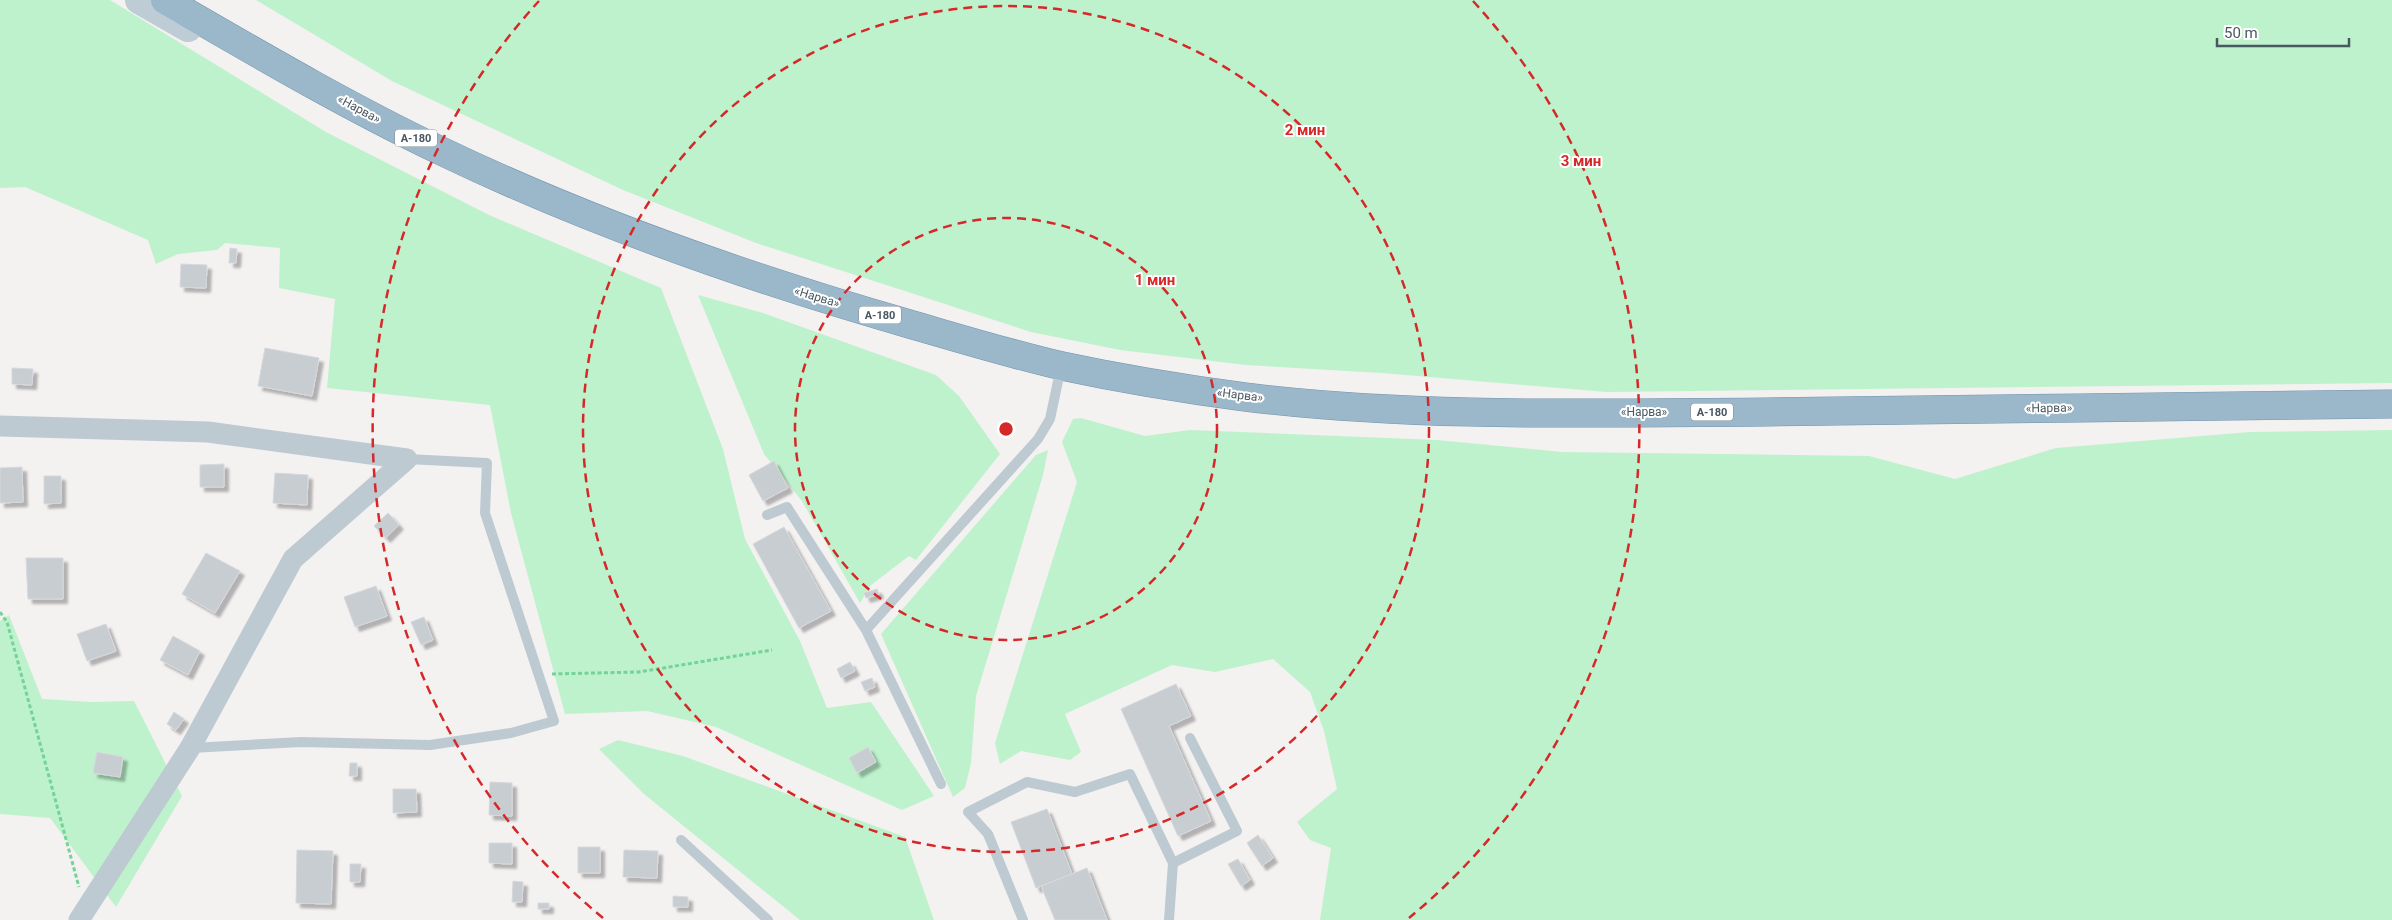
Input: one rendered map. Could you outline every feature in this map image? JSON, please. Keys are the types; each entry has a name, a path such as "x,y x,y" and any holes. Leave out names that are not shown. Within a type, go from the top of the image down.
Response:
{"highway":[{"name":"«Нарва»","path":"165,0 301,78 442,151 588,215 700,259 814,296 1061,366 1164,385 1248,397 1387,408 1680,412 2392,404"},
{"path":"191,0 378,106 654,240"}],"main road":[{"path":"139,0 303,94 437,164 578,222 700,259"}],"street":[{"path":"0,426 208,432 407,459"},
{"path":"82,915 190,748 293,559 407,459"}],"lane":[{"path":"866,630 1038,439 1050,419 1061,366"},
{"path":"190,748 301,742 430,745 511,733 554,721 486,513 487,463 407,459"},
{"path":"767,515 788,507 866,630 941,784"},
{"path":"1173,863 1237,831 1190,738"},
{"path":"1023,920 988,834 968,812 1027,782 1075,792 1130,774 1173,863 1169,920"},
{"path":"681,840 768,920"}],"path":[{"path":"0,612 7,622 82,915"},
{"path":"539,674 639,672 772,650"}],"green space":[{"path":"0,0 110,0 326,132 489,215 661,288 723,449 745,539 800,641 827,708 871,702 934,796 902,810 716,727 647,711 565,714 511,513 490,405 327,388 335,299 279,288 280,248 225,243 217,250 178,254 156,264 148,240 25,187 0,188"},
{"path":"256,0 2392,0 2392,383 1606,392 1382,373 1246,365 1120,350 1031,332 756,243 623,190 392,81"},
{"path":"698,295 763,313 936,375 959,396 1000,454 916,560 909,556 871,585 860,603 802,501 764,454"},
{"path":"1081,418 1145,436 1190,430 1437,440 1562,452 1869,456 1955,479 2056,448 2250,432 2392,430 2392,920 1320,920 1331,848 1310,840 1297,822 1337,789 1324,731 1310,692 1273,659 1215,672 1172,665 1065,714 1081,752 1070,760 1021,751 1000,764 995,743 1077,482 1062,442 1073,419"},
{"path":"1048,450 1043,475 976,696 971,763 965,788 953,797 881,634 1036,455"},
{"path":"9,615 42,699 92,702 134,701 182,796 116,907 50,818 0,814 0,621"},
{"path":"618,740 683,756 905,837 934,920 800,920 644,794 599,749"}],"building":[{"path":"230,248 237,249 236,263 229,263"},
{"path":"181,264 207,265 206,288 180,287"},
{"path":"265,348 319,358 312,396 258,386"},
{"path":"12,368 33,369 32,385 12,384"},
{"path":"774,461 788,488 763,501 749,475"},
{"path":"224,464 224,487 200,487 200,465"},
{"path":"22,467 23,502 0,503 0,468"},
{"path":"275,473 308,475 307,505 273,503"},
{"path":"44,476 61,476 61,503 44,504"},
{"path":"388,513 399,525 386,538 374,526"},
{"path":"784,527 831,611 799,628 753,544"},
{"path":"206,553 240,571 215,613 182,594"},
{"path":"26,558 63,558 63,599 28,599"},
{"path":"376,586 387,616 355,627 344,597"},
{"path":"877,589 879,594 866,598 864,593"},
{"path":"424,617 433,640 421,645 411,622"},
{"path":"106,624 116,651 87,661 77,634"},
{"path":"173,636 200,651 188,675 160,660"},
{"path":"850,662 855,671 841,678 837,669"},
{"path":"872,678 875,687 865,691 861,682"},
{"path":"1176,684 1191,716 1169,726 1211,821 1178,836 1121,709"},
{"path":"174,712 184,719 176,730 167,724"},
{"path":"868,747 876,762 857,773 849,758"},
{"path":"97,752 123,757 120,777 93,773"},
{"path":"350,763 357,763 357,776 349,776"},
{"path":"490,782 512,783 512,816 489,815"},
{"path":"393,789 416,789 417,812 393,813"},
{"path":"1047,809 1072,874 1036,888 1011,822"},
{"path":"1258,835 1273,858 1262,866 1247,843"},
{"path":"489,843 512,843 512,864 489,863"},
{"path":"578,847 600,847 600,873 578,873"},
{"path":"297,850 333,851 331,904 296,903"},
{"path":"624,850 658,851 657,878 623,877"},
{"path":"1238,859 1250,880 1241,886 1228,864"},
{"path":"350,864 361,864 360,882 350,882"},
{"path":"1087,868 1107,920 1055,920 1041,886"},
{"path":"513,881 523,882 522,902 512,902"},
{"path":"673,896 688,897 688,907 673,907"},
{"path":"538,903 549,903 549,909 538,909"}]}
